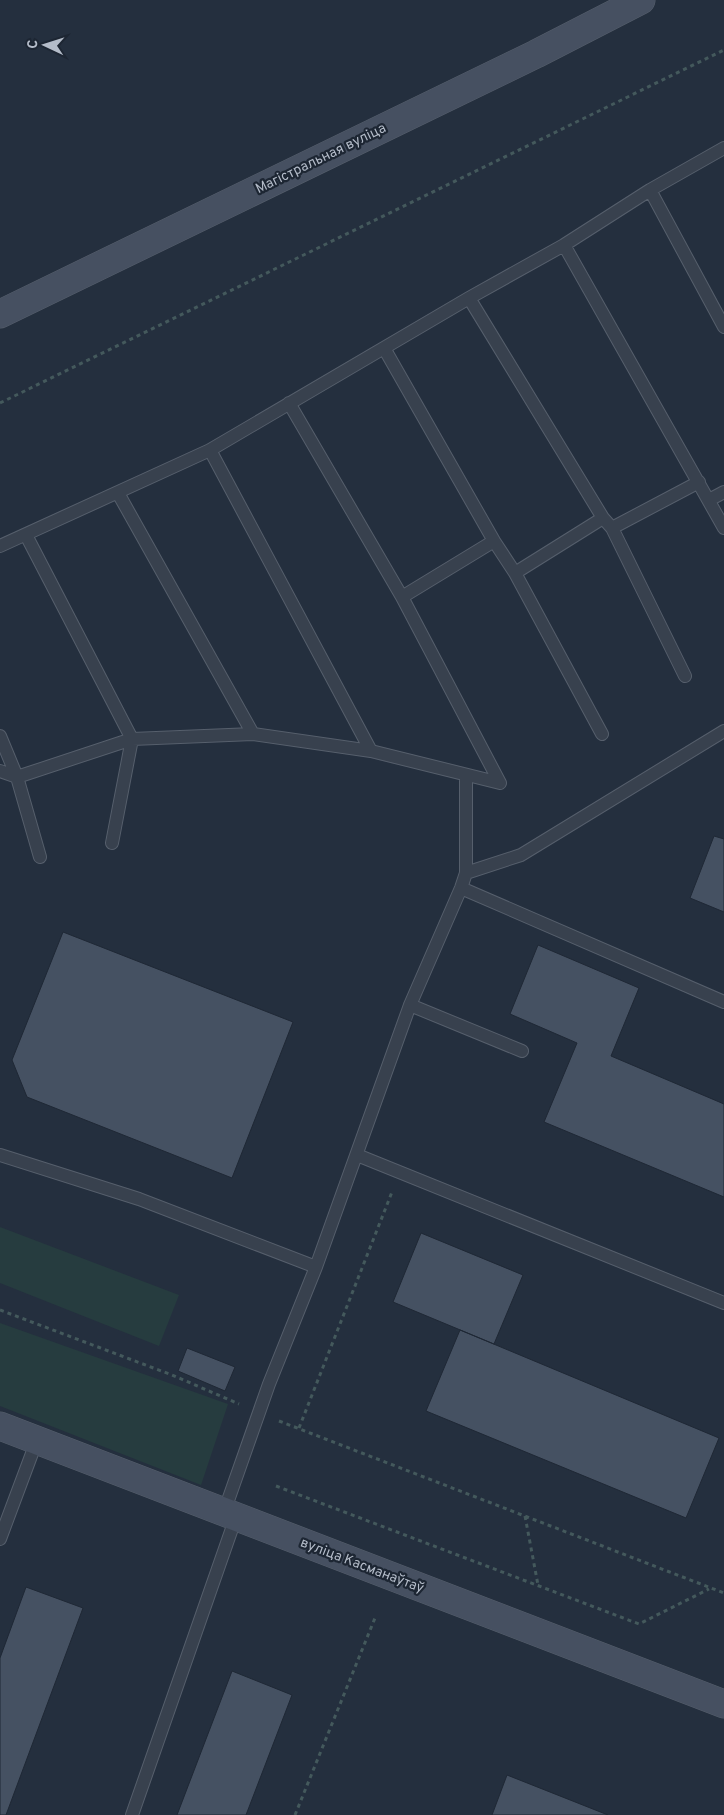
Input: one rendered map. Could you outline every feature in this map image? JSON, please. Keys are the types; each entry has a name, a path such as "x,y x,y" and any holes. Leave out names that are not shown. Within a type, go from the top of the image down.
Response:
{"street":[{"name":"Магістральная вуліца","path":"0,314 536,54 630,2"},
{"name":"вуліца Касманаўтаў","path":"0,1426 724,1704"}],"lane":[{"path":"0,546 118,494 210,450 469,298 564,245 650,190 724,148"},
{"path":"650,190 724,327"},
{"path":"564,245 724,528"},
{"path":"469,298 603,518 612,528 685,676"},
{"path":"384,348 494,540 515,573 602,734"},
{"path":"0,771 16,777 132,739 253,734 371,751 500,783 402,597 290,403"},
{"path":"210,450 371,751"},
{"path":"612,528 699,482"},
{"path":"709,500 724,492"},
{"path":"118,494 253,734"},
{"path":"515,573 603,518"},
{"path":"26,535 132,739 112,843"},
{"path":"402,597 494,540"},
{"path":"466,873 521,855 724,731"},
{"path":"0,736 16,777 40,857"},
{"path":"132,1815 230,1514 269,1384 316,1267 410,1006 462,888 466,873 466,775"},
{"path":"462,888 724,1002"},
{"path":"410,1006 522,1051"},
{"path":"0,1155 139,1199 316,1267"},
{"path":"356,1155 724,1303"},
{"path":"0,1539 37,1440"}],"path":[{"path":"0,403 724,50"},
{"path":"299,1428 400,1172"},
{"path":"0,1310 172,1375 260,1413 724,1593"},
{"path":"276,1486 640,1624 710,1589"},
{"path":"525,1516 538,1585"},
{"path":"295,1815 375,1618"}],"green space":[{"path":"0,1227 179,1295 159,1346 0,1283"},
{"path":"0,1323 228,1404 201,1485 0,1406"}],"building":[{"path":"714,836 724,839 724,912 690,898"},
{"path":"63,932 293,1022 232,1178 27,1097 12,1060"},
{"path":"538,945 639,988 611,1056 724,1104 724,1197 544,1122 577,1043 510,1014"},
{"path":"421,1233 523,1275 494,1344 393,1302"},
{"path":"460,1330 719,1438 686,1518 426,1411"},
{"path":"187,1348 235,1367 225,1391 178,1371"},
{"path":"26,1587 83,1608 6,1815 0,1815 0,1658"},
{"path":"232,1671 292,1695 246,1815 177,1815"},
{"path":"507,1775 608,1815 492,1815"}]}
